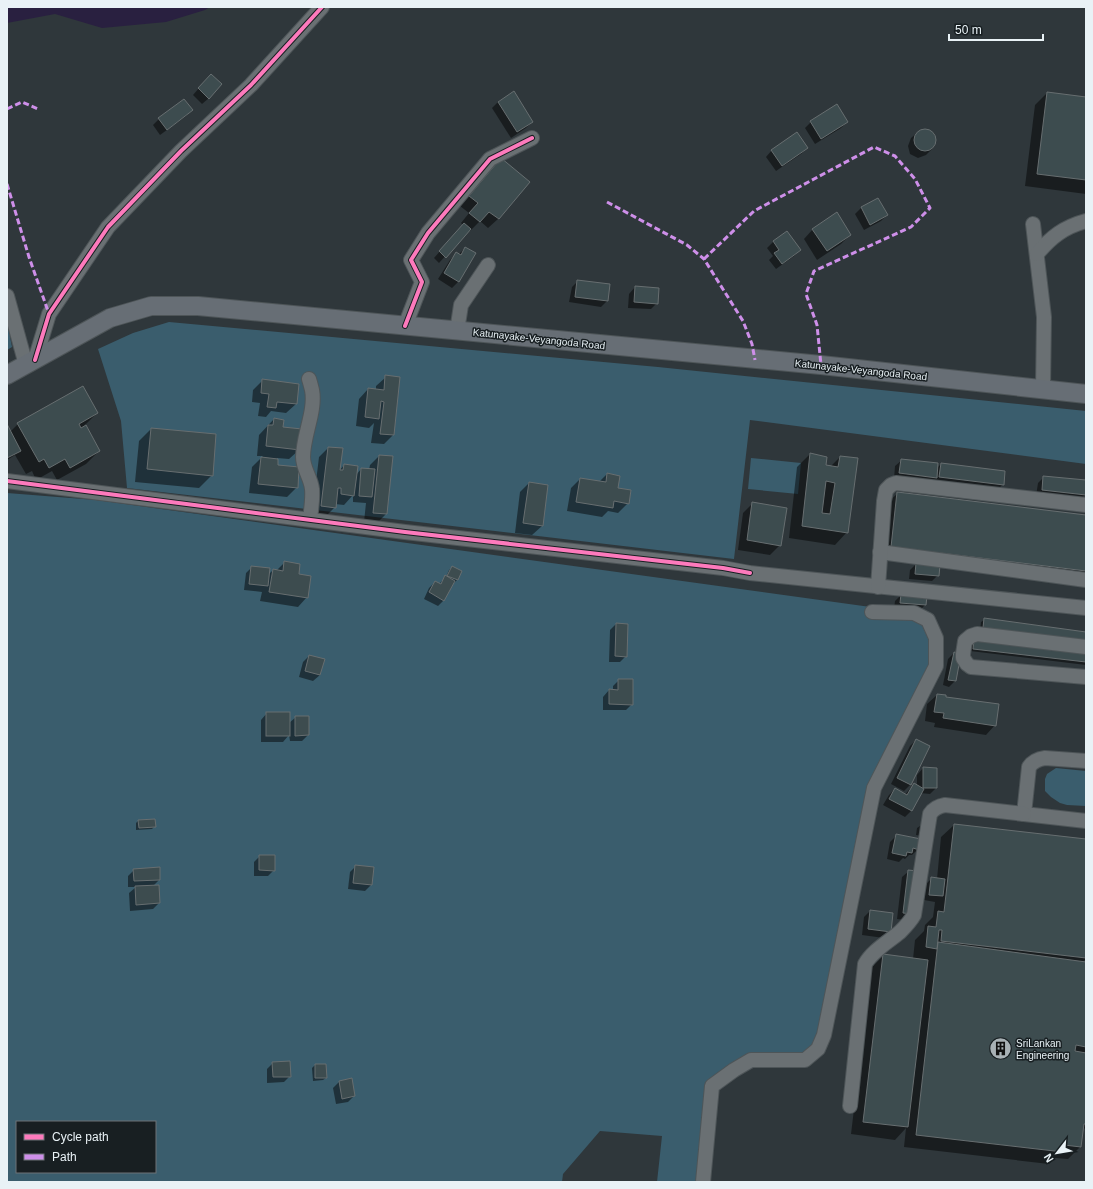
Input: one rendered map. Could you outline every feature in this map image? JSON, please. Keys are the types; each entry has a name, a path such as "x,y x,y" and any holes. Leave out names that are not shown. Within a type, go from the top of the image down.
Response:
{"main road":[{"name":"Katunayake-Veyangoda Road","path":"7,375 110,318 151,306 198,306 821,365 1086,394"}],"street":[{"path":"31,363 49,314 108,227 181,151 252,85 322,7"},
{"path":"405,326 422,282 411,260 428,233 490,159 532,138"},
{"path":"1036,254 1044,244 1058,233 1074,224 1086,221"},
{"path":"1033,224 1044,317 1043,389"},
{"path":"457,331 461,305 488,265"},
{"path":"7,296 31,363"},
{"path":"309,379 312,391 312,405 303,450 303,459 304,467 310,479 312,490 310,520"},
{"path":"7,481 310,520 723,568 750,574 1086,608"},
{"path":"878,587 884,501 886,490 891,485 896,483 1086,505"},
{"path":"880,552 1086,580"},
{"path":"703,1182 712,1086 751,1060 805,1060 818,1049 824,1035 874,788 936,666 936,638 928,620 914,613 872,612"},
{"path":"1086,647 978,634 971,636 965,641 963,654 964,661 971,667 1086,677"},
{"path":"1024,814 1029,767 1032,764 1045,758 1086,761"},
{"path":"850,1106 865,964 870,956 908,924 914,915 930,814 934,808 945,805 1086,821"}],"shaded area":[{"path":"7,7 210,7 205,10 166,22 102,28 55,14 7,23"},
{"path":"169,322 658,367 1086,411 1086,464 750,420 734,559 127,488 121,421 98,349 133,333"},
{"path":"11,329 13,336 10,337 12,347 7,350 7,330"},
{"path":"751,458 801,463 798,494 748,489"},
{"path":"7,493 96,500 914,613 928,620 936,666 874,788 824,1035 805,1060 751,1060 712,1086 703,1182 657,1182 662,1136 600,1131 563,1174 562,1182 7,1182"},
{"path":"1056,768 1086,771 1086,806 1060,803 1045,791 1045,779 1047,774"}],"building":[{"path":"211,74 222,84 209,99 198,88"},
{"path":"514,91 533,122 517,132 498,102"},
{"path":"1047,92 1086,97 1086,180 1037,174"},
{"path":"184,99 193,110 167,130 158,118"},
{"path":"837,104 848,122 821,139 810,121"},
{"path":"921,129 929,129 936,136 936,144 929,151 921,151 914,144 914,136"},
{"path":"797,132 808,148 782,166 771,150"},
{"path":"501,158 530,182 499,219 489,212 480,222 469,213 478,203 469,196"},
{"path":"878,198 888,215 870,225 861,207"},
{"path":"837,212 851,235 827,251 812,229"},
{"path":"464,223 471,229 446,258 439,251"},
{"path":"787,231 801,250 782,264 774,253 779,250 773,241"},
{"path":"465,247 476,253 459,282 444,273 456,252 461,255"},
{"path":"577,280 610,284 608,301 575,297"},
{"path":"635,286 659,288 658,304 634,302"},
{"path":"385,375 400,377 394,435 380,434 384,402 381,401 379,419 365,417 368,388 384,390"},
{"path":"262,379 299,384 297,404 277,402 276,408 267,407 269,394 261,393"},
{"path":"83,386 98,413 79,424 81,428 86,425 100,451 70,468 65,459 49,468 44,459 39,462 17,423"},
{"path":"274,418 284,420 283,427 302,429 300,450 266,446 268,425 273,425"},
{"path":"7,424 21,451 7,458"},
{"path":"151,428 216,434 213,476 147,469"},
{"path":"328,447 343,448 340,470 343,470 344,464 358,466 354,496 341,494 341,488 338,488 336,508 321,506"},
{"path":"810,453 827,457 826,465 838,467 840,456 858,458 848,533 802,526","holes":["826,481 835,483 830,514 822,513"]},
{"path":"379,455 393,456 387,514 373,513"},
{"path":"261,457 278,459 278,465 299,467 298,488 258,484"},
{"path":"901,459 938,463 937,478 899,473"},
{"path":"941,463 1005,471 1004,485 939,477"},
{"path":"361,468 375,469 372,497 359,496"},
{"path":"607,473 620,476 618,488 631,490 629,504 614,501 613,508 576,502 580,478 606,482"},
{"path":"1043,476 1086,480 1086,495 1042,490"},
{"path":"529,482 548,485 543,526 523,523"},
{"path":"897,492 1086,515 1086,571 891,547"},
{"path":"752,502 787,508 781,546 747,540"},
{"path":"284,561 300,564 299,574 311,576 308,598 269,592 273,569 283,571"},
{"path":"916,563 940,565 939,576 915,574"},
{"path":"251,566 270,568 268,586 249,584"},
{"path":"452,566 462,571 458,580 447,576"},
{"path":"445,575 455,581 444,601 429,592 435,581 441,584"},
{"path":"901,594 927,596 926,605 900,603"},
{"path":"984,618 1086,632 1086,642 983,628"},
{"path":"616,623 628,624 627,657 615,656"},
{"path":"974,639 1086,653 1086,662 973,649"},
{"path":"954,652 961,654 956,681 948,680"},
{"path":"309,655 325,659 320,675 305,671"},
{"path":"618,679 633,679 633,705 609,704 609,689 618,690"},
{"path":"937,694 946,695 946,697 999,704 996,726 943,718 944,713 934,712"},
{"path":"266,712 290,712 290,736 266,736"},
{"path":"295,716 309,716 309,735 295,736"},
{"path":"916,739 930,746 911,785 897,778"},
{"path":"923,767 937,768 937,788 923,788"},
{"path":"914,783 924,789 912,811 889,799 895,788 907,795"},
{"path":"155,819 156,827 139,828 138,820"},
{"path":"954,824 1086,839 1086,958 941,941 942,930 939,930 937,949 926,947 928,926 936,927 938,911 944,912"},
{"path":"896,834 921,839 919,850 913,848 912,853 907,852 906,856 892,853"},
{"path":"259,855 275,855 275,871 259,870"},
{"path":"355,865 374,867 372,885 353,883"},
{"path":"160,867 160,880 134,881 133,869"},
{"path":"908,870 918,871 912,914 903,913"},
{"path":"931,877 945,879 943,896 929,895"},
{"path":"159,885 160,903 136,905 135,886"},
{"path":"870,910 893,913 891,932 868,929"},
{"name":"SriLankan Engineering","path":"938,942 1086,962 1086,1047 1076,1045 1075,1051 1086,1053 1086,1124 1084,1124 1081,1147 1064,1145 1063,1152 916,1135"},
{"path":"883,954 928,960 908,1127 863,1122"},
{"path":"290,1061 291,1077 273,1077 272,1062"},
{"path":"315,1064 326,1064 327,1078 315,1078"},
{"path":"352,1078 355,1096 342,1099 339,1081"}],"marked path":[{"path":"7,109 22,102 38,109"},
{"path":"704,259 754,211 874,147 895,156 915,179 930,208 911,227 814,271 806,294 817,325 821,365"},
{"path":"7,184 29,257 49,314"},
{"path":"607,202 687,245 704,259 743,321 752,344 755,360"}],"cycle path":[{"path":"35,360 49,314 108,227 181,151 251,85 322,7"},
{"path":"405,326 422,282 411,260 428,233 490,159 532,138"},
{"path":"7,481 405,532 723,568 750,573"}],"place":[{"name":"SriLankan Engineering","path":"1001,1049"}]}
